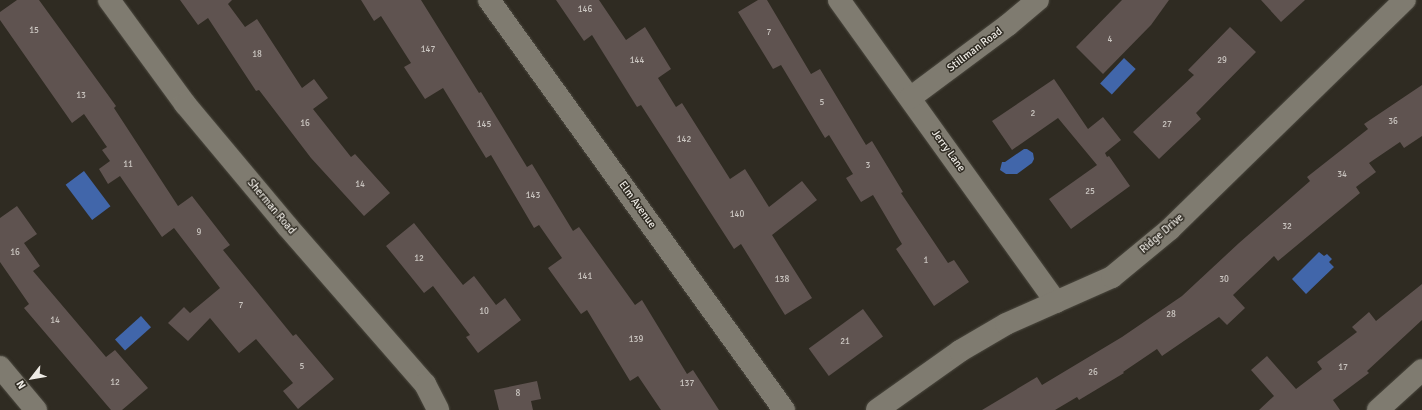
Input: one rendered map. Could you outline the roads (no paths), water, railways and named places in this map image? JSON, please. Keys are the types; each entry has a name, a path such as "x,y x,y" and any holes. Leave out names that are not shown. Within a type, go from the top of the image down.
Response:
{"street":[{"name":"Sherman Road","path":"109,0 186,104 287,226 425,384 438,410"},
{"name":"Elm Avenue","path":"489,0 784,410"},
{"name":"Jerry Lane","path":"839,0 1056,302"},
{"name":"Stillman Road","path":"910,98 1008,25 1038,0"},
{"name":"Ridge Drive","path":"877,410 960,351 1006,324 1112,277 1170,229 1404,0"},
{"path":"0,367 36,410"},
{"path":"1378,410 1422,370"}],"water":[{"path":"1124,58 1136,69 1112,95 1100,84"},
{"path":"1024,149 1027,149 1033,153 1034,159 1032,163 1017,174 1006,174 1000,170 1002,162 1005,162"},
{"path":"84,171 110,206 92,220 66,185"},
{"path":"1319,252 1324,256 1327,254 1332,259 1329,262 1334,267 1306,294 1292,279"},
{"path":"141,316 151,327 125,351 115,339"}]}
